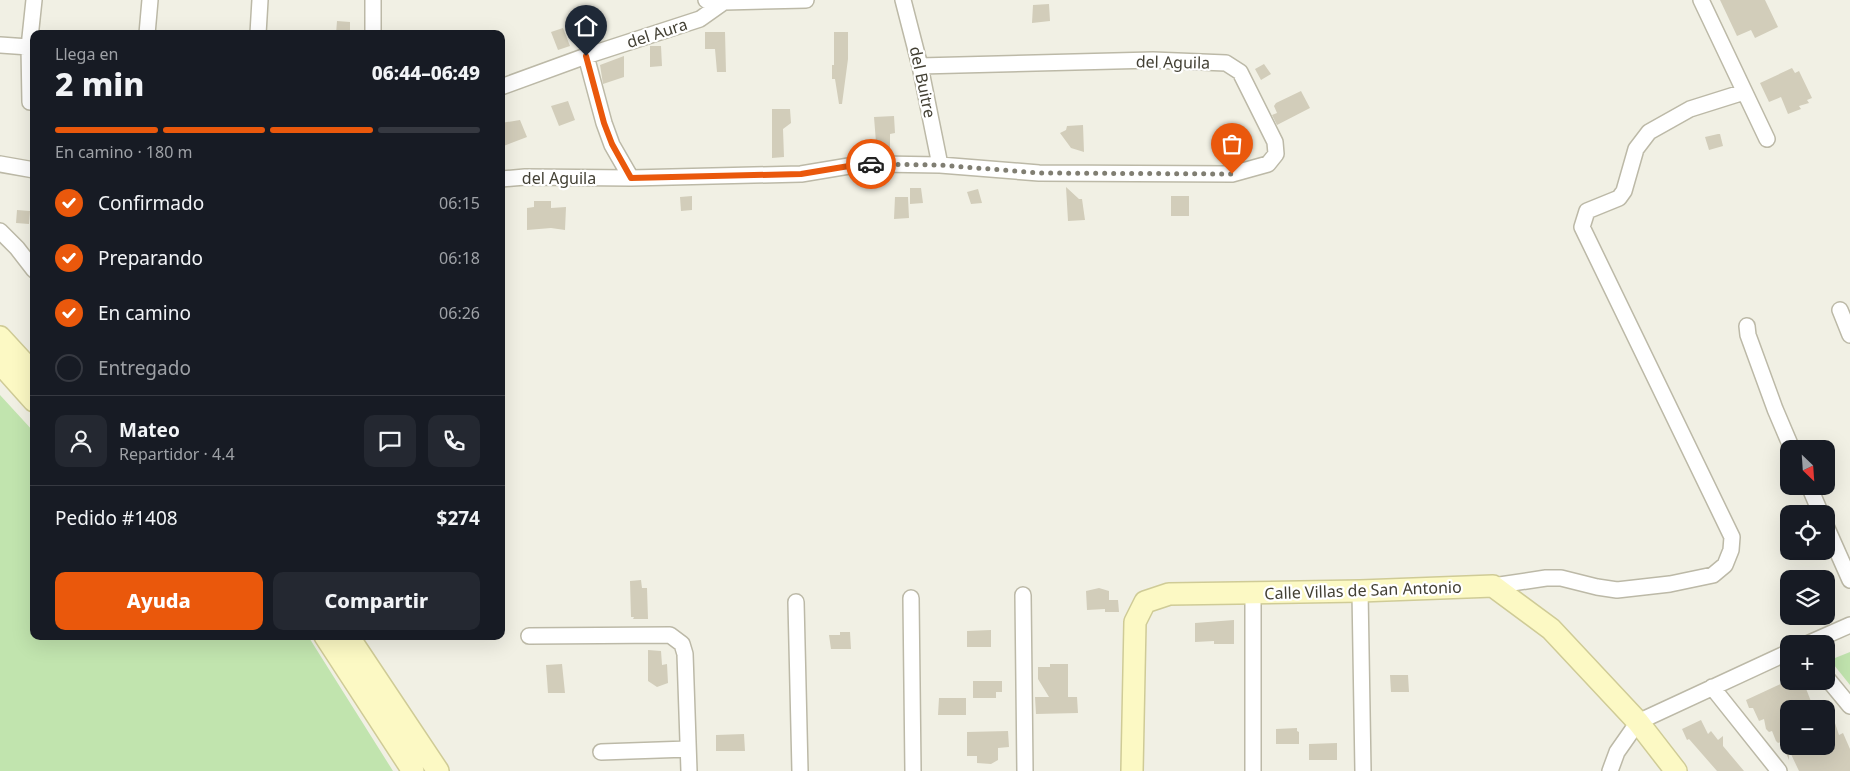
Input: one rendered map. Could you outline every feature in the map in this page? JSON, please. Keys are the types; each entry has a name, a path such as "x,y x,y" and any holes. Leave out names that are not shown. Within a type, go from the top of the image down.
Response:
{"street":[{"path":"30,30 34,0"},
{"path":"147,30 150,0"},
{"path":"258,30 260,0"},
{"path":"372,30 373,0"},
{"path":"706,0 724,2 806,0"},
{"name":"del Buitre","path":"903,0 920,66 940,165"},
{"path":"1701,0 1767,139"},
{"name":"del Aura","path":"505,86 586,56 700,19 724,2"},
{"path":"30,31 28,47 30,102"},
{"path":"0,45 28,47"},
{"path":"586,56 604,123 612,144 631,178"},
{"name":"del Aguila","path":"505,179 801,174 863,164 940,165 1039,173 1232,174 1268,164 1276,154 1275,142 1240,72 1226,63 1153,60 920,66"},
{"path":"1493,586 1546,578 1561,578 1617,590 1670,584 1713,575 1725,565 1732,537 1582,227 1587,210 1619,198 1624,191 1636,149 1649,132 1690,109 1744,92"},
{"path":"0,164 30,169"},
{"path":"0,231 30,265"},
{"path":"17,248 30,248"},
{"path":"1840,310 1850,335"},
{"path":"1747,326 1748,335 1771,399 1788,440"},
{"path":"0,337 30,370"},
{"path":"0,363 30,397"},
{"path":"1835,546 1850,580"},
{"path":"1493,586 1551,628 1638,722 1676,771"},
{"name":"Calle Villas de San Antonio","path":"1132,771 1135,622 1145,602 1169,594 1360,592 1493,586"},
{"path":"1360,592 1363,771"},
{"path":"1253,593 1253,771"},
{"path":"1023,595 1025,771"},
{"path":"911,598 913,771"},
{"path":"796,602 800,771"},
{"path":"1828,635 1850,625"},
{"path":"529,636 670,635 682,644 685,654 689,771"},
{"path":"328,640 413,771"},
{"path":"351,640 438,771"},
{"path":"1610,771 1617,752 1638,722 1780,656"},
{"path":"1712,687 1779,771"},
{"path":"1835,688 1850,706"},
{"path":"601,752 688,749"}],"green space":[{"path":"0,395 30,428 30,640 311,640 393,771 0,771"},
{"path":"1850,652 1850,685 1835,666 1835,658"}],"building":[{"path":"1720,0 1765,0 1778,27 1755,38 1751,30 1737,36"},
{"path":"1049,4 1050,21 1032,23 1033,5"},
{"path":"337,21 350,22 350,30 336,30"},
{"path":"563,28 570,46 558,50 551,32"},
{"path":"705,32 725,32 726,72 717,72 715,49 705,49"},
{"path":"834,32 848,32 848,59 842,104 839,104 835,79 832,79"},
{"path":"650,46 661,46 662,66 650,67"},
{"path":"624,56 624,77 603,84 600,65"},
{"path":"1264,64 1271,74 1261,80 1255,69"},
{"path":"1792,68 1795,73 1799,71 1812,98 1807,100 1809,103 1799,106 1801,109 1788,114 1781,97 1769,102 1760,83"},
{"path":"1301,91 1310,108 1277,125 1272,115 1277,113 1274,106 1276,103"},
{"path":"568,101 575,120 559,126 551,106"},
{"path":"772,109 790,109 791,123 783,129 784,157 772,158"},
{"path":"894,116 895,133 890,134 890,155 877,155 874,117"},
{"path":"520,120 527,137 505,145 505,122"},
{"path":"1083,125 1084,152 1071,148 1060,133 1066,130 1067,126"},
{"path":"1720,134 1723,146 1709,150 1705,137"},
{"path":"1066,187 1079,199 1082,199 1085,220 1068,221"},
{"path":"910,188 921,188 923,203 910,204"},
{"path":"978,189 982,203 971,204 967,192"},
{"path":"692,196 692,210 681,211 680,197"},
{"path":"1171,196 1189,196 1189,216 1171,216"},
{"path":"895,197 908,197 909,218 894,219"},
{"path":"534,201 551,201 551,208 566,207 565,230 551,228 527,230 527,208 534,207"},
{"path":"17,210 30,211 29,224 16,223"},
{"path":"641,580 642,588 647,588 648,619 633,619 634,617 631,617 630,581"},
{"path":"1099,588 1109,591 1109,600 1118,600 1119,612 1105,612 1105,609 1087,610 1086,591"},
{"path":"1234,620 1234,644 1214,644 1214,641 1195,642 1195,623"},
{"path":"991,630 991,647 967,647 967,631"},
{"path":"840,632 850,632 851,649 831,649 829,635 840,635"},
{"path":"648,650 661,651 662,665 667,664 668,683 657,687 648,681"},
{"path":"562,664 565,693 548,693 546,665"},
{"path":"1050,664 1068,664 1068,697 1077,697 1078,713 1036,714 1035,697 1049,697 1038,679 1038,667 1050,667"},
{"path":"1390,675 1408,675 1409,692 1391,692"},
{"path":"973,681 1002,681 1002,692 996,692 996,698 973,698"},
{"path":"1780,684 1780,690 1807,690 1810,700 1780,700 1780,742 1778,743 1772,731 1769,732 1766,729 1764,719 1759,721 1753,708 1749,708 1746,700"},
{"path":"939,698 966,698 966,715 938,715"},
{"path":"1701,720 1708,734 1711,731 1718,740 1723,736 1723,746 1744,771 1717,771 1689,739 1687,740 1682,729"},
{"path":"1835,723 1839,735 1843,733 1850,749 1850,771 1799,771 1791,755 1835,755"},
{"path":"1297,728 1299,744 1276,744 1276,729"},
{"path":"1008,731 1009,747 998,748 998,760 991,764 977,763 977,756 967,756 967,732"},
{"path":"744,734 745,751 716,751 716,735"},
{"path":"1337,743 1337,760 1309,760 1309,744"}],"way so far":[{"path":"871,164 940,165 1039,173 1232,174"}],"route":[{"path":"586,56 604,123 612,144 631,178 801,174 871,164"}]}
